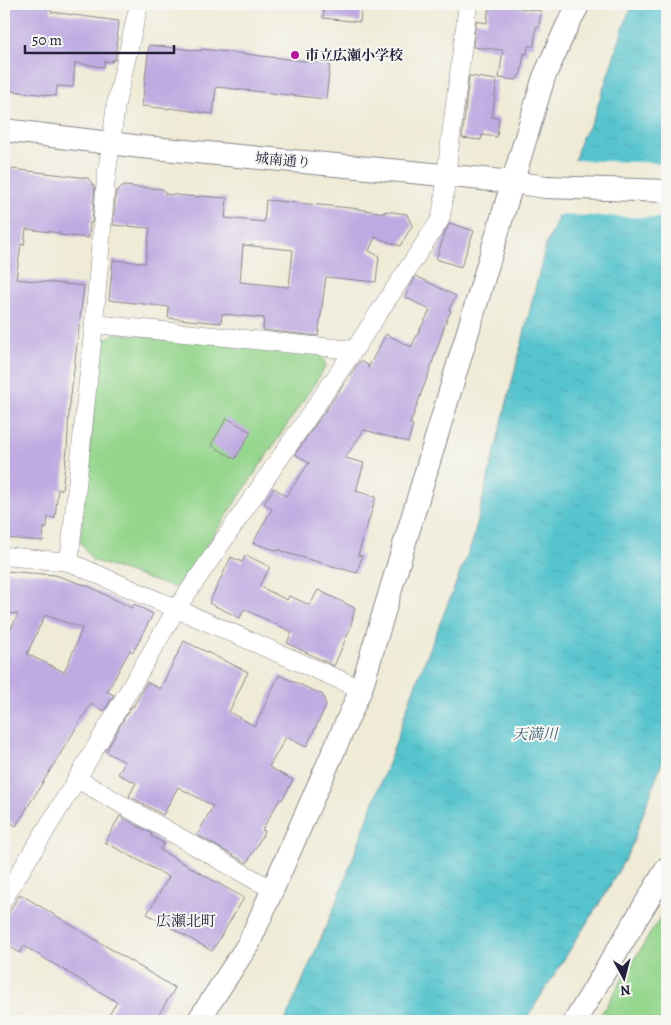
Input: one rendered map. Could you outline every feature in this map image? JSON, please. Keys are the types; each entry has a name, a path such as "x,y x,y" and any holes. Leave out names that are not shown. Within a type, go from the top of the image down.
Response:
{"street":[{"path":"69,562 94,324 106,179 116,104 139,4"},
{"path":"4,898 77,779 177,608 354,350 440,220 468,4"},
{"path":"198,1021 249,943 361,689 544,77 579,4"},
{"name":"城南通り","path":"4,130 142,147 512,182 546,187 667,191"},
{"path":"94,324 354,350"},
{"path":"4,556 69,562 361,689"},
{"path":"77,779 255,880 273,888"},
{"path":"575,1021 667,868"}],"green space":[{"path":"114,333 320,353 326,366 180,586 172,587 92,560 80,541 101,343"},
{"path":"667,906 667,1021 597,1021"}],"water":[{"name":"天満川","path":"636,4 667,4 667,748 630,850 607,891 525,1021 285,1021 337,901 396,742 411,696 472,543 546,245 556,223 581,139 594,117 628,14"}],"pier":[{"path":"572,160 667,163 667,218 556,215"}],"building":[{"path":"4,4 51,4 51,12 119,21 115,60 112,60 112,62 105,61 104,67 75,63 73,87 57,86 56,96 4,90"},
{"path":"324,4 362,4 360,22 323,18"},
{"path":"489,4 541,11 539,27 536,27 534,46 528,46 527,54 524,53 521,73 516,80 499,78 503,50 473,47 476,21 487,23"},
{"path":"149,45 201,51 202,49 330,64 326,99 216,87 213,114 142,106"},
{"path":"469,76 497,80 492,117 499,118 497,137 482,135 481,140 462,138"},
{"path":"4,168 88,178 95,187 89,238 26,229 24,245 21,244 16,279 84,286 69,411 62,490 58,489 55,518 48,517 47,528 44,528 43,541 4,538"},
{"path":"124,186 163,189 165,194 227,198 225,218 264,222 266,200 407,214 412,226 400,246 375,237 369,251 379,256 376,282 326,277 318,336 263,330 264,318 222,314 221,323 168,318 169,307 109,300 113,260 145,263 150,228 113,225 116,191","holes":["243,245 293,250 289,287 240,282"]},
{"path":"450,223 474,231 461,267 436,259"},
{"path":"416,276 456,296 449,310 451,311 410,424 413,425 408,442 364,430 345,458 364,463 356,491 376,497 358,555 362,556 357,573 283,552 280,549 279,551 253,543 272,509 264,503 274,488 286,496 309,463 295,454 360,361 368,365 368,368 386,334 411,347 430,310 405,297"},
{"path":"227,418 251,432 235,459 211,445"},
{"path":"246,555 270,567 259,586 287,600 289,596 310,605 318,590 355,608 350,629 334,666 287,643 292,632 244,609 240,618 209,603 231,557 242,562"},
{"path":"4,571 55,575 88,586 132,608 134,604 153,614 133,652 130,650 107,692 114,695 104,711 91,704 16,826 4,818 4,643 18,614 4,613","holes":["45,615 82,628 64,672 27,654"]},
{"path":"184,641 248,672 229,712 255,726 279,675 323,695 326,706 306,747 286,737 269,767 293,780 262,830 265,831 247,863 197,835 213,806 178,787 163,815 129,796 136,783 118,774 125,762 106,752 147,682 160,689"},
{"path":"120,816 164,843 160,850 244,898 212,951 147,914 169,877 105,842"},
{"path":"20,894 175,988 155,1021 105,1021 117,1002 24,946 20,953 4,943 4,920"}],"place":[{"name":"市立広瀬小学校","path":"295,55"}],"district":[{"name":"広瀬北町","path":"186,921"}]}
